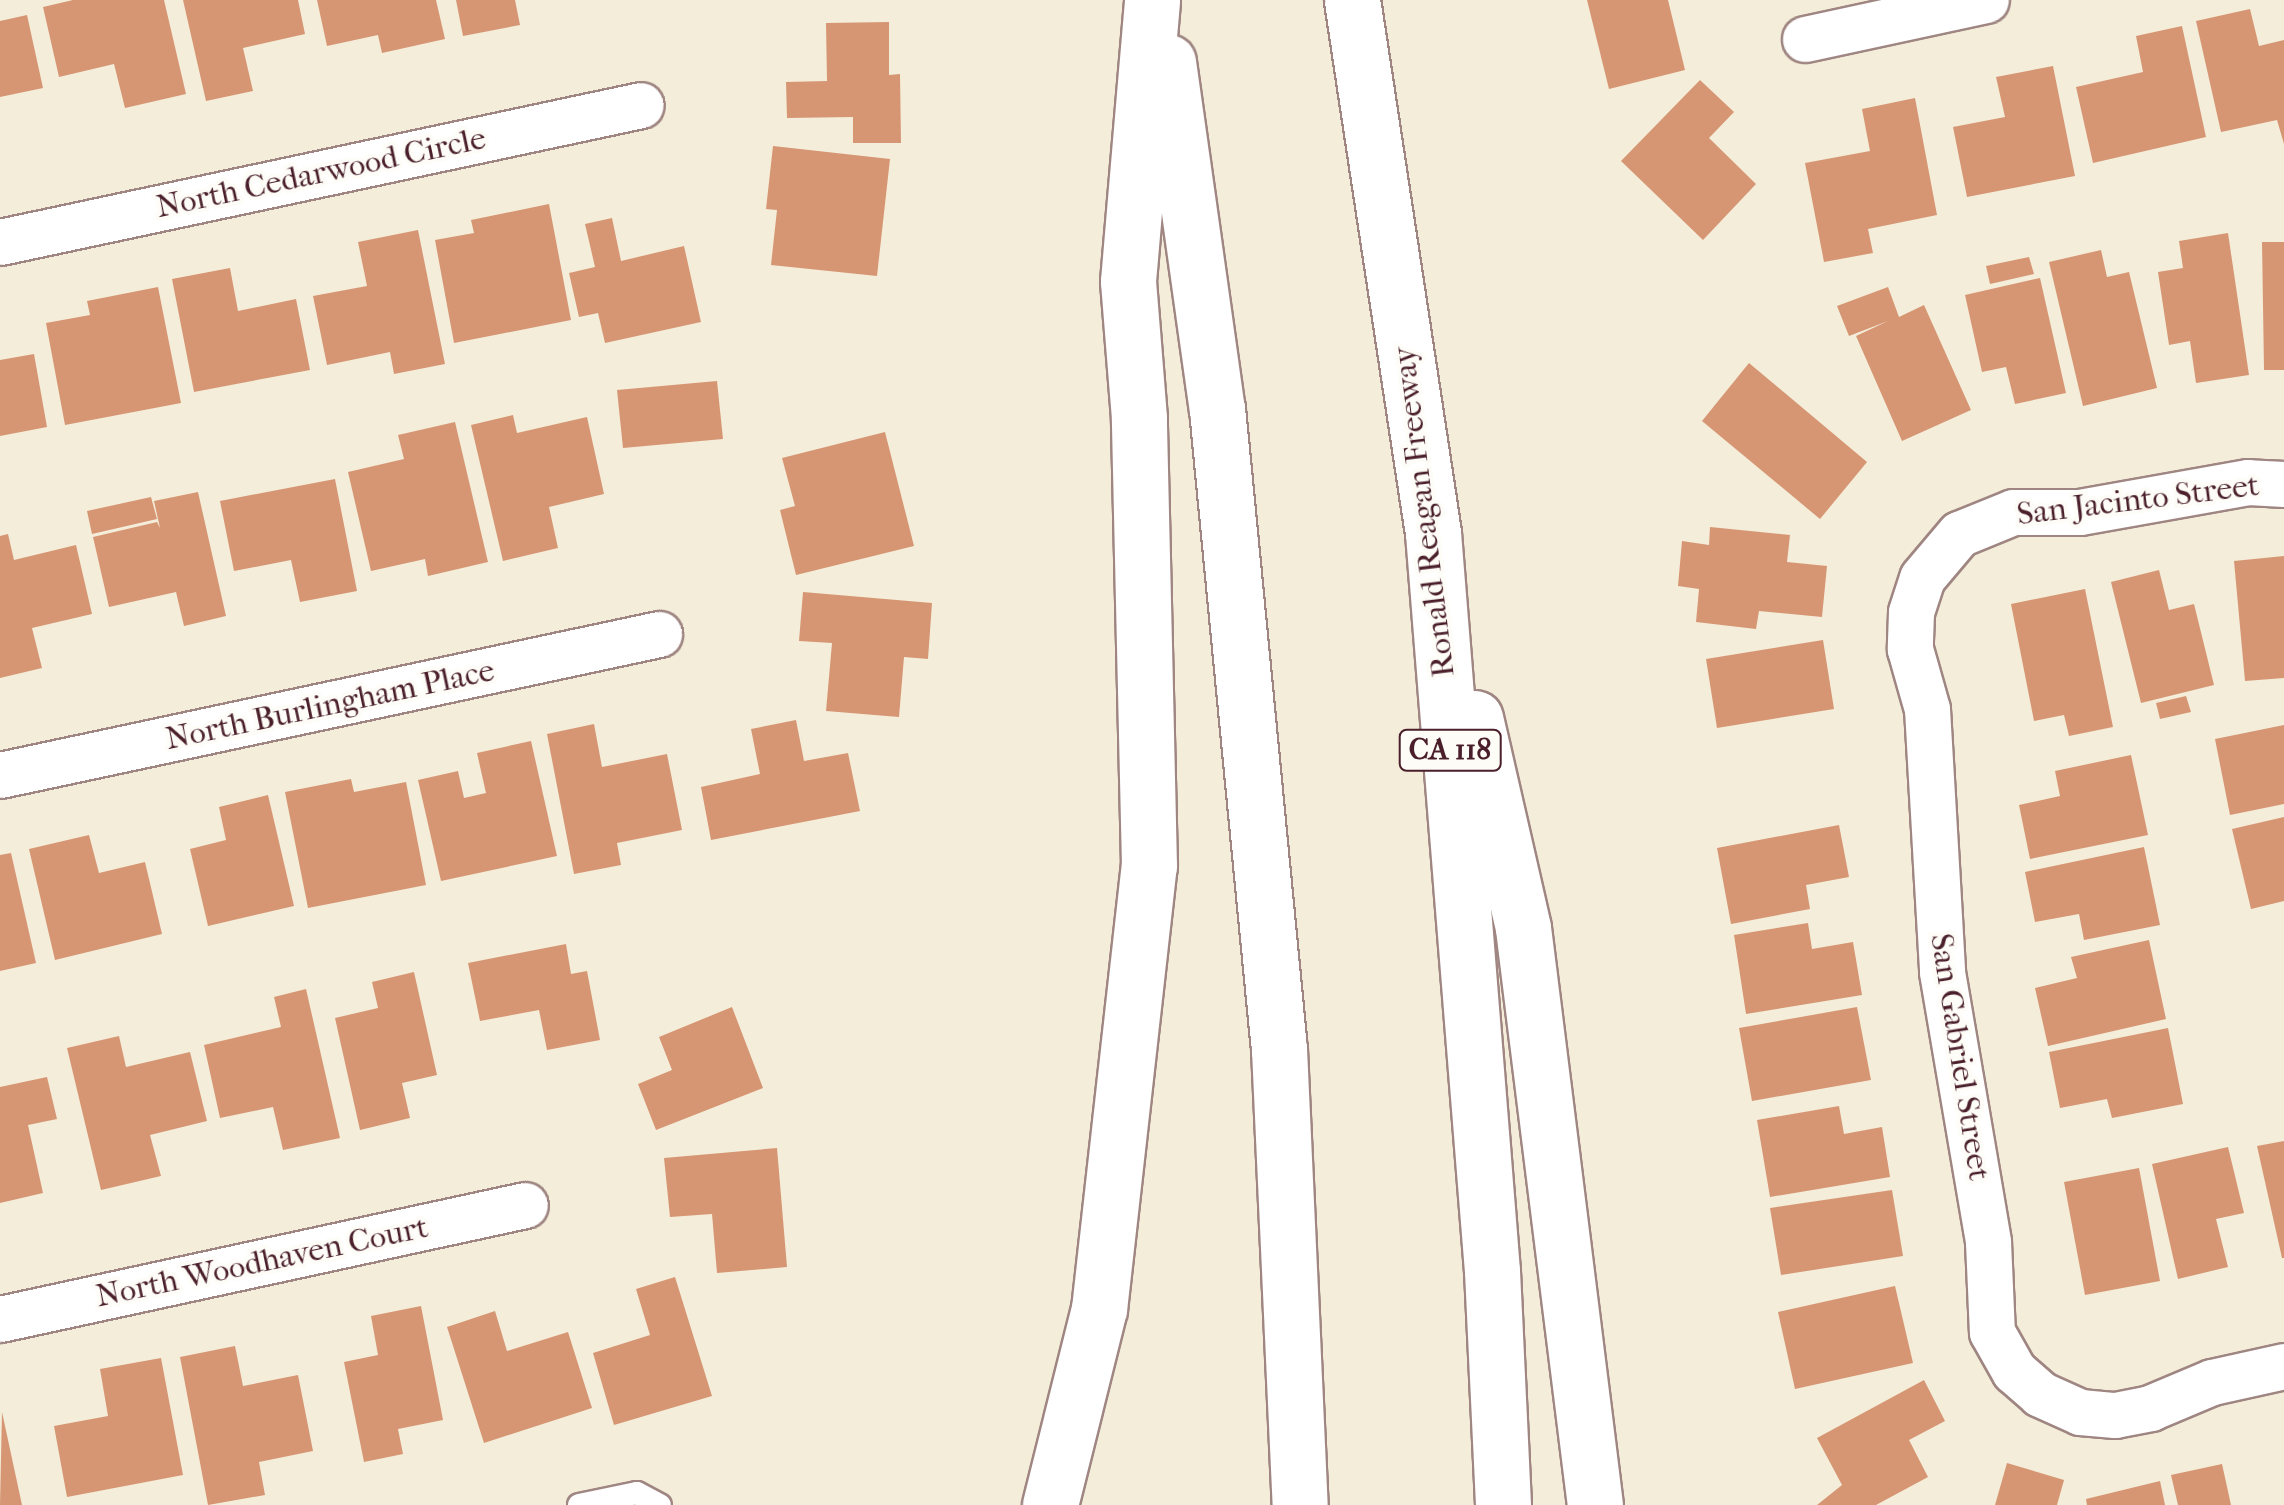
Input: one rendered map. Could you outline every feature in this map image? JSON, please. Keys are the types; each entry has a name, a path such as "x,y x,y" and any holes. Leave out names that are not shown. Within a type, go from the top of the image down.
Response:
{"highway":[{"path":"1050,1505 1099,1310 1149,866 1139,418 1128,281 1156,0"},
{"path":"1156,0 1217,409 1277,1030 1300,1505"},
{"name":"Ronald Reagan Freeway","path":"1352,0 1433,533 1492,1271 1504,1505"},
{"path":"1433,533 1523,928 1595,1505"}],"street":[{"path":"1805,39 1986,0"},
{"name":"North Cedarwood Circle","path":"0,242 642,105"},
{"name":"San Jacinto Street","path":"1992,520 2013,512 2080,512 2248,482 2284,484"},
{"name":"San Gabriel Street","path":"1992,520 1959,534 1922,578 1911,612 1910,649 1926,708 1942,972 1988,1242 1986,1302 1992,1332 2014,1372 2040,1394 2080,1412 2115,1416 2267,1370"},
{"name":"North Burlingham Place","path":"0,775 659,634"},
{"name":"North Woodhaven Court","path":"0,1320 525,1205"}],"lane":[{"path":"579,1505 637,1493 660,1505"}],"building":[{"path":"73,0 164,0 186,94 125,108 114,64 59,77 43,7"},
{"path":"183,0 298,0 305,34 243,48 253,91 206,101"},
{"path":"317,0 436,0 445,39 382,53 378,35 327,46"},
{"path":"456,0 515,0 520,25 463,36"},
{"path":"1587,0 1668,0 1685,70 1609,89"},
{"path":"2250,9 2259,46 2284,40 2284,144 2277,120 2221,132 2196,21"},
{"path":"27,15 43,88 0,97 0,21"},
{"path":"889,22 889,75 900,74 901,143 853,143 853,117 787,118 786,82 827,81 826,23"},
{"path":"2182,26 2206,137 2093,163 2076,87 2143,72 2136,36"},
{"path":"2053,66 2075,176 1967,197 1953,127 2005,117 1996,77"},
{"path":"1700,80 1734,112 1709,138 1756,184 1703,240 1621,161"},
{"path":"1915,98 1937,215 1868,229 1873,253 1824,262 1805,163 1870,151 1862,109"},
{"path":"773,146 890,159 877,276 771,265 777,210 766,209"},
{"path":"549,204 571,320 454,343 435,240 474,233 471,220"},
{"path":"612,218 621,261 684,246 701,322 605,343 598,313 579,317 569,273 595,267 585,224"},
{"path":"418,230 445,364 394,374 390,352 327,365 313,296 367,286 358,242"},
{"path":"2228,233 2249,375 2196,383 2190,341 2169,345 2158,272 2183,268 2179,241"},
{"path":"2262,242 2284,242 2284,370 2264,370"},
{"path":"2101,250 2107,277 2129,272 2157,388 2083,406 2049,262"},
{"path":"2029,257 2034,274 1990,284 1986,266"},
{"path":"230,268 238,311 296,299 310,370 194,392 172,279"},
{"path":"2040,278 2066,393 2015,404 2006,367 1982,372 1965,295"},
{"path":"158,287 181,403 65,425 46,323 90,315 87,301"},
{"path":"1888,287 1899,317 1924,305 1971,410 1902,441 1856,336 1888,321 1849,336 1837,306"},
{"path":"34,354 47,427 0,436 0,360"},
{"path":"1749,363 1867,462 1820,519 1702,421"},
{"path":"717,381 723,439 623,448 617,390"},
{"path":"513,415 517,433 587,417 604,494 549,507 558,548 503,561 471,425"},
{"path":"455,422 488,562 428,576 425,559 371,571 348,472 404,459 398,435"},
{"path":"885,432 914,546 796,575 780,510 795,506 782,458"},
{"path":"335,479 357,591 300,602 291,560 234,571 220,501"},
{"path":"198,492 226,616 184,626 176,592 109,607 93,537 157,522 160,528 154,501"},
{"path":"151,497 157,519 92,534 87,511"},
{"path":"1710,527 1790,535 1787,562 1827,566 1822,617 1759,611 1756,629 1696,622 1699,589 1678,586 1682,541 1709,545"},
{"path":"8,534 14,560 76,545 92,614 32,628 42,668 0,678 0,536"},
{"path":"2284,556 2284,678 2245,681 2234,561"},
{"path":"2159,570 2169,610 2194,604 2214,685 2141,703 2111,582"},
{"path":"2085,589 2113,727 2069,736 2064,715 2034,721 2011,604"},
{"path":"803,592 932,603 928,659 904,657 899,717 826,711 832,643 799,641"},
{"path":"1823,640 1834,709 1717,728 1706,659"},
{"path":"2186,696 2191,712 2160,719 2156,703"},
{"path":"796,720 804,761 848,753 860,811 711,840 701,787 760,774 751,729"},
{"path":"594,724 602,767 667,754 682,830 617,843 621,865 574,874 547,734"},
{"path":"2284,725 2284,804 2230,815 2215,739"},
{"path":"531,741 557,856 441,881 418,780 458,771 464,798 486,793 477,753"},
{"path":"2131,755 2148,835 2030,859 2019,805 2060,796 2055,771"},
{"path":"351,779 354,792 406,782 426,885 308,908 285,792"},
{"path":"268,795 294,906 208,926 190,849 226,840 219,807"},
{"path":"2284,817 2284,901 2251,909 2232,829"},
{"path":"1839,825 1849,877 1806,885 1810,909 1731,924 1717,848"},
{"path":"89,835 99,873 145,862 162,934 55,960 29,849"},
{"path":"2144,847 2160,925 2084,940 2079,914 2035,922 2025,872"},
{"path":"11,853 36,963 0,971 0,855"},
{"path":"1808,923 1812,949 1853,942 1862,995 1746,1014 1734,935"},
{"path":"2149,940 2166,1019 2048,1046 2035,988 2077,978 2071,957"},
{"path":"566,944 571,974 587,971 600,1040 547,1050 539,1010 480,1021 468,963"},
{"path":"414,972 437,1075 402,1083 410,1118 360,1130 335,1018 378,1008 372,982"},
{"path":"306,989 340,1138 283,1150 273,1107 220,1118 204,1045 281,1027 274,997"},
{"path":"732,1007 763,1088 656,1130 638,1084 672,1070 659,1037"},
{"path":"1857,1007 1871,1080 1752,1101 1739,1028"},
{"path":"2168,1028 2183,1104 2112,1118 2107,1099 2060,1108 2049,1052"},
{"path":"119,1036 126,1067 190,1052 207,1121 150,1135 161,1176 101,1190 67,1048"},
{"path":"47,1077 57,1119 28,1125 43,1193 0,1203 0,1087"},
{"path":"1839,1106 1844,1134 1882,1127 1890,1177 1770,1197 1757,1120"},
{"path":"2284,1141 2284,1258 2282,1258 2257,1146"},
{"path":"2228,1147 2244,1213 2216,1219 2228,1267 2178,1279 2152,1164"},
{"path":"777,1148 787,1267 717,1273 712,1214 670,1217 664,1158"},
{"path":"2139,1168 2160,1281 2085,1295 2064,1182"},
{"path":"1892,1190 1903,1256 1781,1275 1770,1208"},
{"path":"675,1277 712,1396 614,1425 593,1353 650,1335 636,1289"},
{"path":"1895,1286 1913,1363 1795,1389 1778,1312"},
{"path":"421,1306 443,1420 398,1429 403,1454 364,1462 344,1362 378,1355 371,1316"},
{"path":"495,1311 507,1351 568,1332 592,1408 484,1443 447,1327"},
{"path":"235,1346 243,1386 298,1375 313,1451 259,1462 265,1495 208,1505 180,1357"},
{"path":"161,1358 183,1475 67,1497 54,1426 108,1416 100,1369"},
{"path":"1924,1380 1945,1421 1909,1440 1928,1477 1876,1505 1817,1505 1842,1485 1817,1438"},
{"path":"2,1412 22,1505 0,1505"},
{"path":"2007,1463 2064,1480 2057,1505 1995,1505"},
{"path":"2222,1464 2231,1505 2178,1505 2171,1475"},
{"path":"2160,1481 2165,1505 2087,1505 2086,1499"}]}
